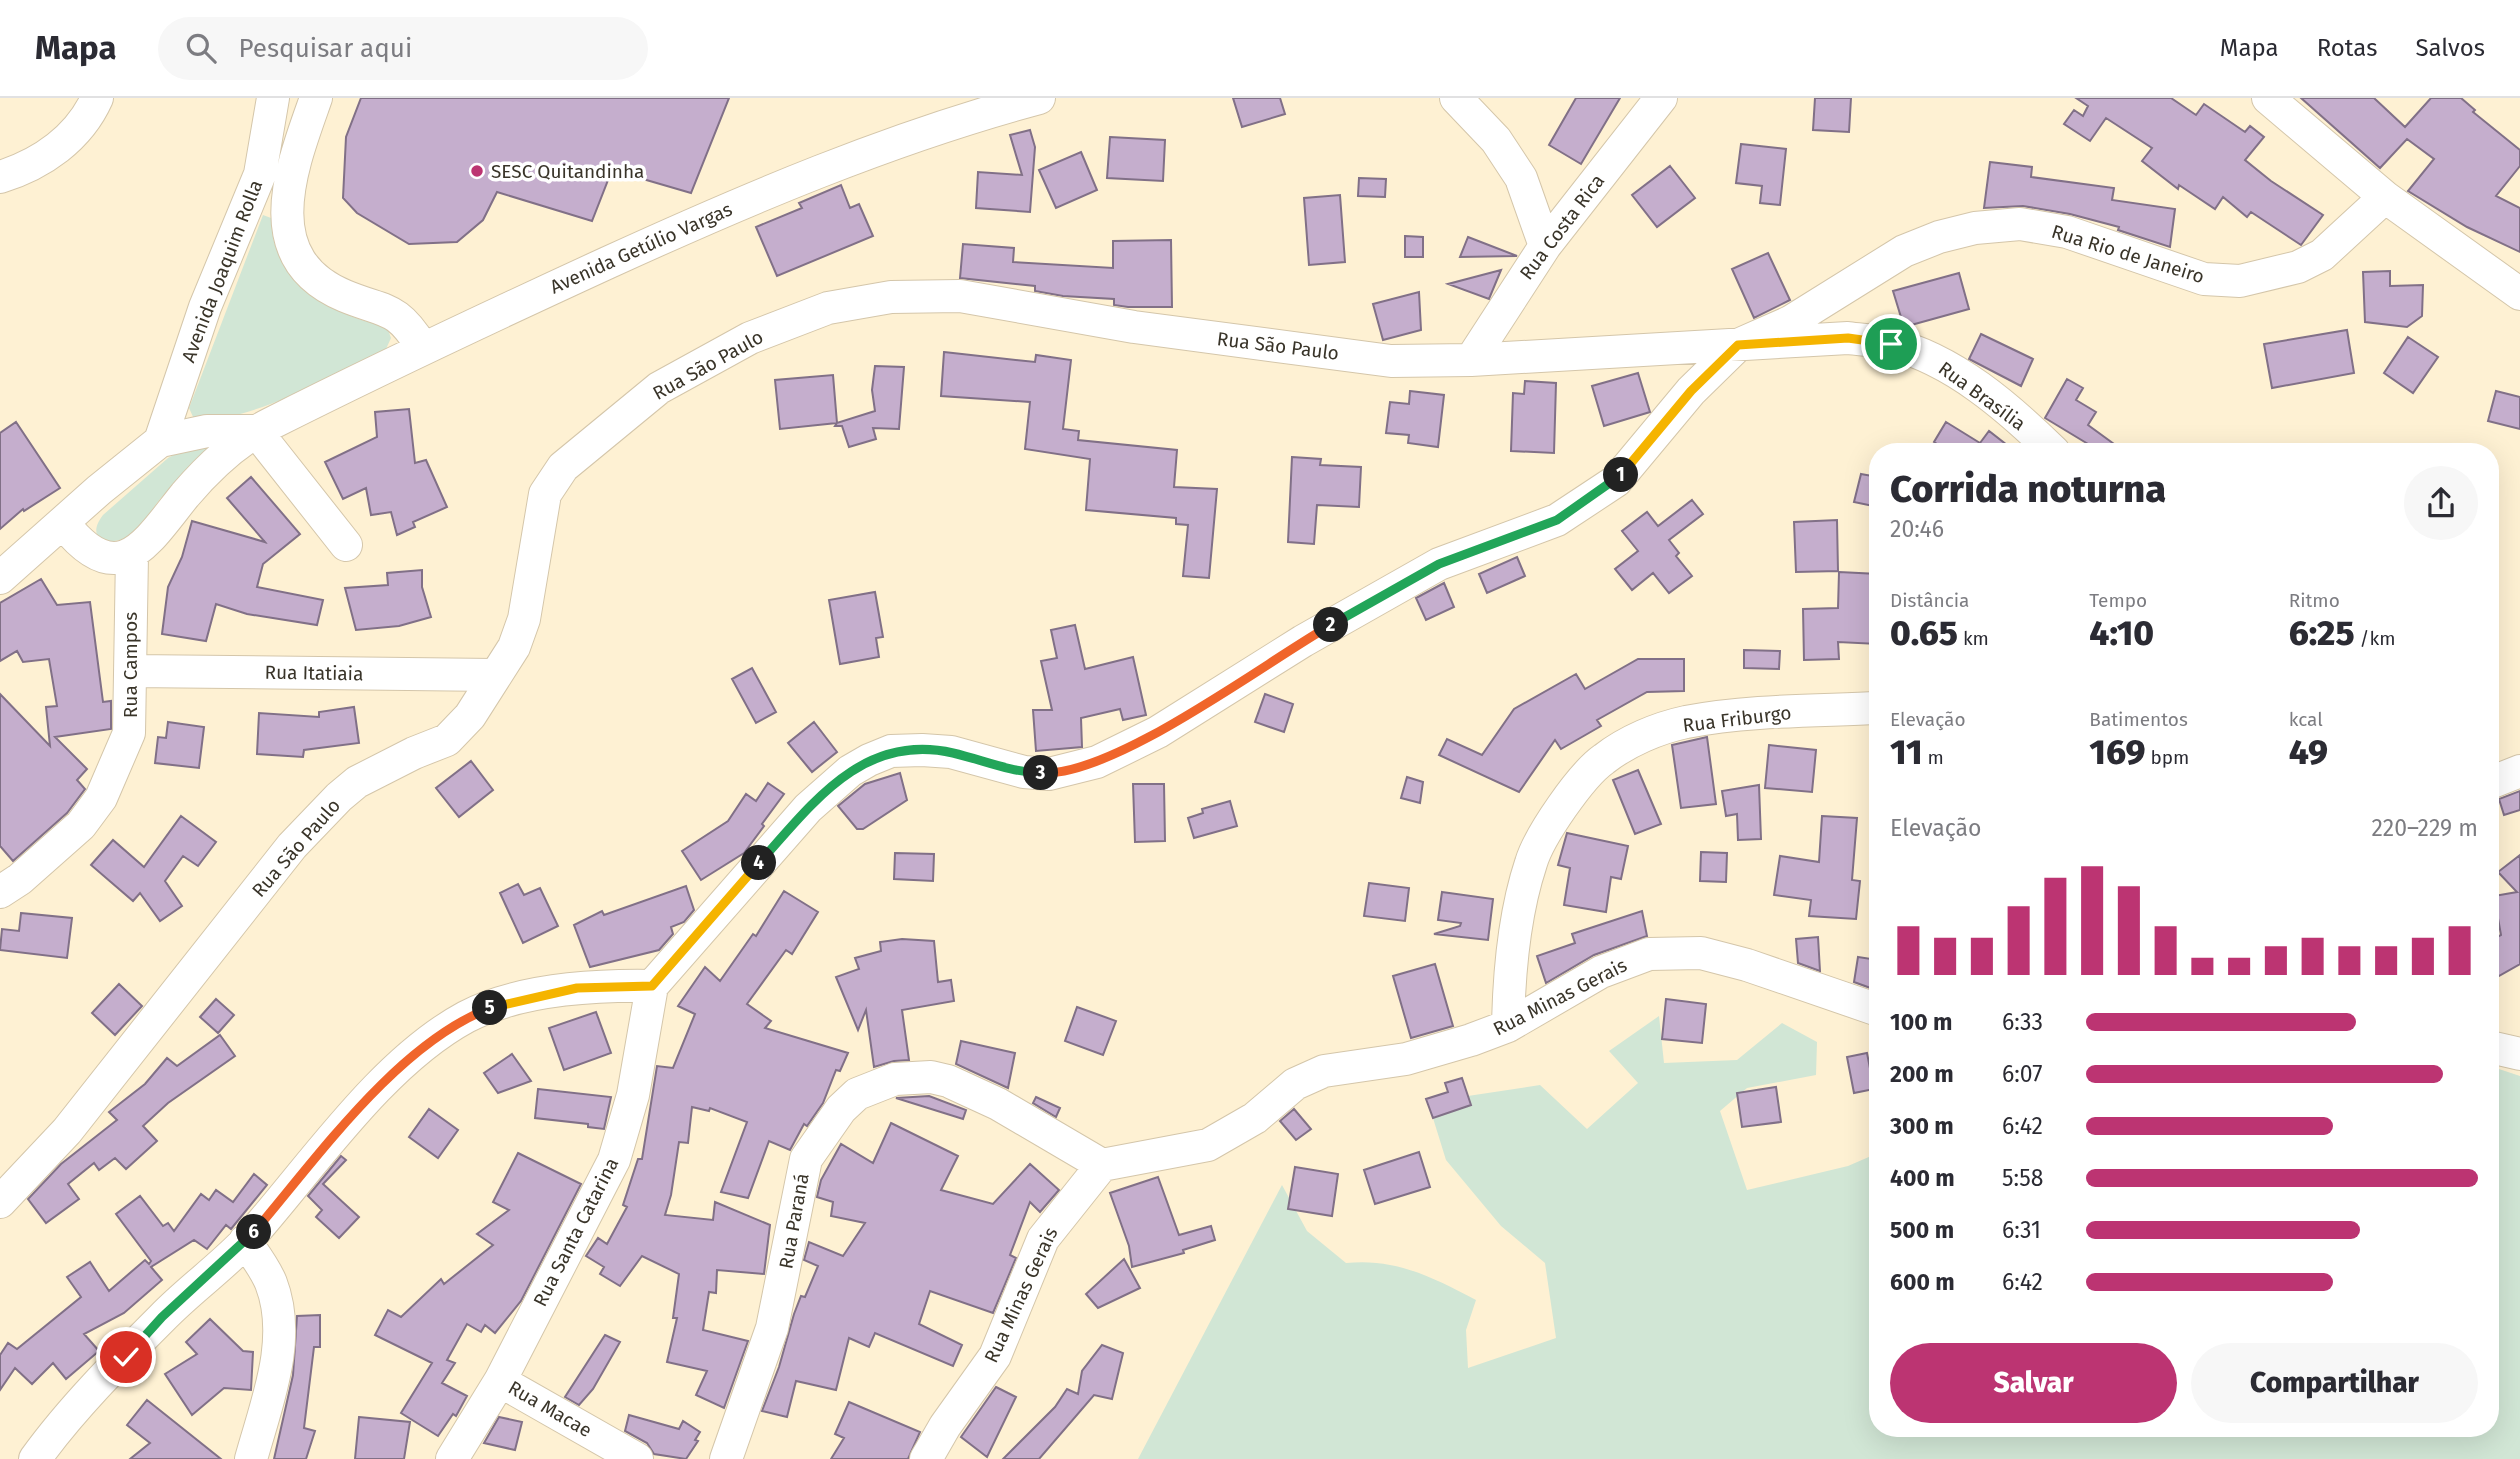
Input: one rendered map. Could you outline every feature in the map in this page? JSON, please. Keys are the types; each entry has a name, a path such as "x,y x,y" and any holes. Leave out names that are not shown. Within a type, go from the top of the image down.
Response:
{"street":[{"path":"0,177 45,157 70,139 97,98"},
{"name":"Avenida Joaquim Rolla","path":"273,98 276,177 290,236 298,255 315,279 344,296 396,314 410,327 422,347"},
{"name":"Avenida Joaquim Rolla","path":"160,441 205,307 316,98"},
{"name":"Avenida Getúlio Vargas","path":"132,555 158,533 186,495 221,459 256,431 422,347 726,209 952,121 1039,98"},
{"path":"1456,98 1496,140 1521,178 1545,246"},
{"name":"Rua Costa Rica","path":"1471,360 1545,246 1661,98"},
{"path":"2268,98 2385,197 2520,294"},
{"name":"Rua Rio de Janeiro","path":"652,986 808,808 850,771 891,751 922,750 951,752 1024,772 1049,774 1097,762 1158,732 1304,640 1439,564 1557,520 1616,481 1691,391 1738,345 1790,322 1904,251 1939,237 1975,228 2020,224 2067,232 2204,279 2240,281 2298,268 2322,255 2385,197"},
{"name":"Rua São Paulo","path":"0,1202 67,1131 292,846 357,782 414,753 447,740 470,716 514,647 524,620 545,494 563,467 659,388 750,338 828,308 891,297 961,296 1134,327 1391,361 1471,360 1738,345"},
{"name":"Rua Brasília","path":"1738,345 1848,338 1891,344 1961,376 2043,443"},
{"name":"Avenida Getúlio Vargas","path":"0,578 64,524 99,489 160,441 207,431 256,431"},
{"path":"256,431 346,545"},
{"path":"64,524 79,542 93,553 108,557 132,555"},
{"name":"Rua Campos","path":"0,892 20,879 81,825 101,798 130,733 132,671 129,624 132,555"},
{"name":"Rua Itatiaia","path":"132,671 495,675"},
{"name":"Rua Friburgo","path":"1508,1026 1512,963 1531,861 1555,817 1602,760 1638,738 1684,722 1752,713 1869,708"},
{"path":"2499,779 2520,771"},
{"name":"Rua Minas Gerais","path":"926,1459 945,1426 995,1356 1043,1239 1102,1165 1208,1145 1255,1118 1295,1084 1324,1071 1406,1059 1508,1026 1601,972 1649,954 1700,953 1747,964 1869,1007"},
{"path":"35,1459 57,1428 162,1317 246,1241 387,1077 466,1017 506,1002 577,988 652,986"},
{"name":"Rua Santa Catarina","path":"452,1459 500,1381 614,1160 633,1095 652,986"},
{"path":"2499,1049 2520,1054"},
{"name":"Rua Paraná","path":"726,1459 775,1317 806,1159 841,1109 857,1094 895,1079 931,1077 948,1081 998,1104 1102,1165"},
{"path":"246,1241 271,1282 280,1331 275,1368 251,1459"},
{"name":"Rua Macae","path":"500,1381 637,1459"}],"green space":[{"path":"263,215 271,218 274,241 293,278 308,292 345,314 387,327 391,338 386,349 266,406 241,414 194,419 189,408"},
{"path":"210,447 161,498 131,535 110,541 100,538 96,529 103,515 168,458 187,448"},
{"path":"1659,1016 1664,1063 1737,1060 1782,1023 1817,1042 1816,1075 1747,1088 1720,1111 1747,1190 1848,1166 1869,1157 1869,1437 2499,1437 2499,1069 2520,1076 2520,1459 1138,1459 1282,1185 1307,1231 1346,1263 1398,1266 1429,1277 1476,1300 1466,1330 1468,1368 1556,1338 1545,1263 1501,1226 1446,1160 1428,1102 1540,1085 1587,1129 1638,1083 1609,1051"}],"building":[{"name":"SESC Quitandinha","path":"361,98 729,98 691,193 612,170 592,221 497,192 483,220 457,242 409,244 357,213 343,198 346,137"},
{"path":"1233,98 1280,98 1285,114 1242,127"},
{"path":"1576,98 1620,98 1581,164 1549,145"},
{"path":"1815,98 1851,98 1849,132 1813,130"},
{"path":"2076,98 2171,98 2196,115 2204,104 2245,132 2250,126 2264,137 2245,160 2271,181 2323,215 2301,245 2251,212 2247,217 2223,197 2215,209 2179,185 2178,189 2142,161 2152,148 2106,118 2090,141 2064,124 2074,110 2083,116 2088,106"},
{"path":"2301,98 2374,98 2405,127 2431,98 2461,98 2475,110 2473,112 2520,150 2520,166 2496,196 2520,208 2520,252 2467,227 2408,191 2434,159 2407,139 2380,168"},
{"path":"1030,130 1035,147 1030,212 976,208 978,172 1022,175 1010,135"},
{"path":"1110,137 1165,140 1163,181 1107,178"},
{"path":"1741,144 1786,149 1780,205 1760,203 1762,186 1736,183"},
{"path":"1081,152 1097,190 1056,208 1039,170"},
{"path":"1990,162 2032,167 2031,177 2114,188 2112,200 2175,209 2170,247 2118,230 2119,227 2070,214 2023,206 1984,208"},
{"path":"1670,166 1695,198 1657,227 1632,195"},
{"path":"1359,178 1386,179 1385,197 1358,196"},
{"path":"841,185 850,208 859,204 873,236 777,276 756,227 802,208 799,203"},
{"path":"1340,195 1345,262 1309,265 1304,198"},
{"path":"1405,236 1423,237 1423,257 1405,257"},
{"path":"1468,237 1517,256 1460,257"},
{"path":"1171,240 1172,307 1128,307 1114,305 1114,299 1063,296 1035,291 1035,286 960,278 963,244 1014,248 1013,262 1113,268 1113,241"},
{"path":"1768,253 1790,300 1754,318 1732,269"},
{"path":"1501,270 1489,299 1448,284"},
{"path":"2390,271 2390,286 2423,285 2422,316 2407,327 2365,322 2363,272"},
{"path":"1959,273 1969,309 1904,327 1893,291"},
{"path":"1419,292 1421,330 1383,340 1373,304"},
{"path":"2347,330 2354,373 2272,388 2264,344"},
{"path":"1981,334 2033,359 2021,386 1969,359"},
{"path":"2408,337 2438,357 2413,393 2384,373"},
{"path":"944,352 1035,362 1036,355 1071,360 1063,429 1079,431 1078,440 1177,450 1174,487 1217,489 1209,578 1183,576 1188,525 1176,524 1176,518 1086,510 1090,459 1025,449 1030,402 941,396"},
{"path":"875,366 904,367 899,429 873,428 876,439 849,447 842,426 835,426 837,423 875,411 872,390"},
{"path":"1638,373 1650,412 1604,426 1592,386"},
{"path":"833,375 837,423 780,429 775,380"},
{"path":"2067,379 2083,388 2076,400 2096,412 2088,425 2113,443 2086,443 2045,418"},
{"path":"1525,381 1556,383 1554,453 1511,451 1513,393 1524,394"},
{"path":"1410,391 1444,395 1438,447 1408,443 1409,435 1386,433 1390,402 1409,404"},
{"path":"2496,391 2520,397 2520,429 2488,421"},
{"path":"409,409 415,463 426,460 447,507 413,522 415,527 397,535 391,512 371,515 366,488 343,499 325,462 377,437 375,412"},
{"path":"16,422 60,488 24,511 23,509 0,529 0,433"},
{"path":"1946,422 1980,443 1936,443"},
{"path":"1989,431 2004,443 1980,443"},
{"path":"1292,457 1321,459 1320,465 1361,467 1359,507 1317,505 1314,544 1288,542"},
{"path":"1861,474 1869,475 1869,505 1854,502"},
{"path":"251,477 300,534 263,564 257,587 323,600 317,625 247,614 216,604 206,641 162,634 168,587 182,557 192,521 265,542 227,498"},
{"path":"1692,500 1703,514 1669,540 1679,553 1676,556 1692,576 1669,593 1653,573 1632,590 1615,569 1638,551 1622,531 1647,512 1658,526"},
{"path":"1837,520 1838,571 1796,572 1794,522"},
{"path":"1517,557 1525,576 1487,593 1479,574"},
{"path":"422,570 422,587 431,617 399,626 356,630 345,588 388,585 387,573"},
{"path":"1839,572 1869,574 1869,644 1838,642 1839,659 1804,660 1803,609 1838,608"},
{"path":"41,579 57,605 90,602 103,702 111,701 111,729 55,737 87,769 77,780 85,789 67,813 13,861 0,846 0,694 50,746 46,707 57,706 49,659 23,662 17,651 0,661 0,603"},
{"path":"1444,583 1454,607 1426,620 1416,598"},
{"path":"875,592 883,637 876,638 879,657 840,664 829,600"},
{"path":"1075,625 1085,669 1133,657 1146,715 1123,720 1120,709 1081,718 1082,747 1036,751 1033,710 1052,710 1041,661 1057,658 1051,630"},
{"path":"1744,650 1780,651 1779,669 1744,668"},
{"path":"1638,659 1684,659 1684,691 1647,692 1597,720 1601,726 1561,749 1555,740 1519,792 1439,755 1447,739 1482,755 1514,709 1576,674 1585,689"},
{"path":"752,668 776,712 756,723 732,679"},
{"path":"1265,694 1293,704 1284,732 1255,722"},
{"path":"354,707 359,743 304,750 303,757 257,754 259,713 319,717 319,712"},
{"path":"168,722 204,727 199,768 155,763 158,737 166,738"},
{"path":"814,722 837,752 812,772 788,743"},
{"path":"1707,737 1716,804 1681,808 1672,745"},
{"path":"1769,745 1816,750 1812,792 1765,788"},
{"path":"471,761 493,790 459,817 436,788"},
{"path":"1638,770 1661,824 1635,834 1613,780"},
{"path":"900,773 907,800 863,829 857,829 838,806 865,784"},
{"path":"1407,777 1423,782 1420,803 1401,798"},
{"path":"768,783 784,794 762,824 764,826 744,853 701,880 682,851 728,821 746,794 756,801"},
{"path":"1133,784 1164,784 1165,841 1135,842"},
{"path":"1759,785 1761,839 1738,840 1737,814 1726,816 1722,791"},
{"path":"2520,791 2520,810 2504,815 2499,799"},
{"path":"1230,801 1237,826 1194,838 1188,818 1203,813 1202,809"},
{"path":"181,816 216,842 198,866 183,856 165,881 182,906 160,921 140,893 133,901 91,865 113,840 144,867"},
{"path":"1822,816 1857,818 1852,880 1860,881 1856,919 1809,916 1811,900 1774,895 1780,856 1819,862"},
{"path":"1567,833 1628,846 1621,879 1611,877 1606,912 1564,905 1570,868 1558,865"},
{"path":"1701,852 1727,853 1726,882 1700,881"},
{"path":"895,853 934,854 933,881 894,879"},
{"path":"2520,855 2520,964 2499,976 2499,895 2517,892 2499,871"},
{"path":"1369,883 1409,888 1405,921 1364,916"},
{"path":"518,884 524,895 540,888 558,926 523,943 500,893"},
{"path":"686,886 694,910 684,922 671,927 673,934 659,950 590,967 574,925 602,911 604,915"},
{"path":"784,891 818,912 792,954 786,950 747,1004 771,1021 765,1028 848,1053 840,1071 836,1070 823,1103 807,1126 804,1124 790,1150 769,1141 748,1198 721,1192 747,1122 710,1108 709,1111 692,1107 688,1143 679,1142 671,1195 665,1215 713,1220 715,1202 770,1225 764,1274 717,1270 716,1293 709,1292 703,1330 748,1341 724,1408 696,1395 707,1371 667,1362 677,1318 673,1318 679,1274 642,1256 620,1286 600,1274 604,1267 586,1256 598,1238 607,1244 627,1207 623,1205 638,1159 642,1159 657,1066 673,1068 695,1014 678,1006 705,967 720,981 753,934 756,936"},
{"path":"1442,892 1493,899 1488,940 1434,934 1460,926 1461,923 1438,920"},
{"path":"1642,911 1647,936 1594,955 1546,983 1537,956 1575,943 1572,934"},
{"path":"21,913 72,918 67,958 0,950 2,929 19,931"},
{"path":"1818,937 1820,971 1798,963 1796,939"},
{"path":"902,939 934,941 938,982 951,980 954,1001 902,1010 909,1060 874,1067 866,1010 858,1030 836,977 859,969 855,958 881,951 880,942"},
{"path":"1858,957 1869,959 1869,987 1854,982"},
{"path":"1435,964 1453,1026 1411,1038 1393,976"},
{"path":"119,984 142,1006 115,1035 92,1013"},
{"path":"216,999 234,1015 218,1033 200,1017"},
{"path":"1666,999 1706,1004 1702,1043 1662,1039"},
{"path":"1077,1007 1116,1021 1103,1055 1065,1041"},
{"path":"596,1012 611,1053 564,1070 549,1028"},
{"path":"220,1035 235,1056 168,1103 143,1126 157,1141 126,1169 115,1158 99,1170 94,1163 68,1184 79,1199 46,1223 28,1199 61,1164 117,1120 109,1112 145,1084 167,1058 177,1066"},
{"path":"961,1041 1015,1053 1008,1088 956,1064"},
{"path":"1867,1053 1869,1090 1854,1093 1847,1057"},
{"path":"512,1054 531,1081 498,1093 484,1073"},
{"path":"1462,1078 1471,1105 1433,1118 1426,1099 1448,1092 1445,1083"},
{"path":"1776,1087 1781,1122 1742,1127 1737,1093"},
{"path":"538,1089 611,1097 604,1129 588,1127 588,1124 535,1118"},
{"path":"929,1096 966,1110 963,1119 896,1098"},
{"path":"1036,1097 1060,1108 1056,1117 1033,1103"},
{"path":"429,1109 458,1130 438,1158 409,1137"},
{"path":"1294,1109 1311,1129 1296,1140 1280,1121"},
{"path":"891,1123 958,1156 941,1190 993,1204 1030,1164 1059,1190 1040,1212 1030,1202 1010,1255 1016,1258 993,1313 930,1291 919,1324 962,1345 953,1366 875,1333 869,1347 849,1338 836,1390 796,1381 787,1417 762,1411 779,1367 794,1314 801,1296 805,1297 818,1266 804,1260 809,1242 843,1256 865,1223 831,1216 833,1202 817,1197 821,1180 841,1144 873,1163"},
{"path":"1419,1152 1430,1187 1375,1204 1364,1170"},
{"path":"518,1153 581,1184 521,1301 495,1333 485,1325 481,1332 467,1324 447,1360 455,1363 442,1383 467,1396 456,1416 453,1414 438,1436 401,1413 432,1363 375,1335 388,1310 401,1317 441,1279 444,1284 493,1245 477,1234 509,1210 493,1202"},
{"path":"341,1156 346,1160 323,1184 359,1217 339,1238 316,1217 322,1210 308,1196"},
{"path":"1295,1167 1338,1174 1332,1216 1288,1209"},
{"path":"254,1174 267,1185 231,1229 226,1225 207,1249 194,1240 151,1267 162,1280 124,1313 84,1334 99,1351 66,1379 53,1363 32,1384 15,1368 0,1390 0,1355 8,1343 17,1349 81,1297 67,1277 90,1262 109,1291 145,1260 149,1264 151,1261 116,1214 140,1196 163,1226 168,1223 174,1231 201,1194 209,1200 216,1190 233,1202"},
{"path":"1158,1177 1179,1235 1211,1226 1215,1240 1183,1250 1184,1253 1132,1267 1129,1246 1110,1193"},
{"path":"1124,1259 1140,1288 1098,1308 1086,1294"},
{"path":"320,1315 320,1347 314,1347 304,1428 315,1431 306,1459 274,1459 293,1375 297,1316"},
{"path":"210,1319 243,1351 253,1352 251,1390 224,1388 192,1415 165,1374 197,1354 186,1342"},
{"path":"605,1335 620,1342 593,1389 579,1405 565,1397"},
{"path":"1102,1345 1123,1353 1112,1399 1094,1395 1039,1459 1003,1459 1055,1407 1067,1389 1078,1394 1082,1371"},
{"path":"996,1387 1016,1397 987,1457 961,1437"},
{"path":"147,1400 221,1459 130,1459 150,1443 127,1425"},
{"path":"849,1402 920,1432 908,1459 831,1459 844,1438 835,1434"},
{"path":"629,1415 679,1429 683,1421 700,1432 695,1440 698,1441 686,1459 654,1454 647,1443 625,1431"},
{"path":"359,1417 410,1422 404,1459 355,1459"},
{"path":"499,1417 522,1422 515,1450 484,1443"}],"place":[{"name":"SESC Quitandinha","path":"477,171"}],"route":[{"path":"126,1357 162,1317 246,1241 387,1077 466,1017 506,1002 577,988 652,986 808,808 850,771 869,760 891,751 951,752 1000,767 1049,774 1097,762 1158,732 1304,640 1439,564 1557,520 1616,481 1691,391 1738,345 1848,338 1891,344"}]}
